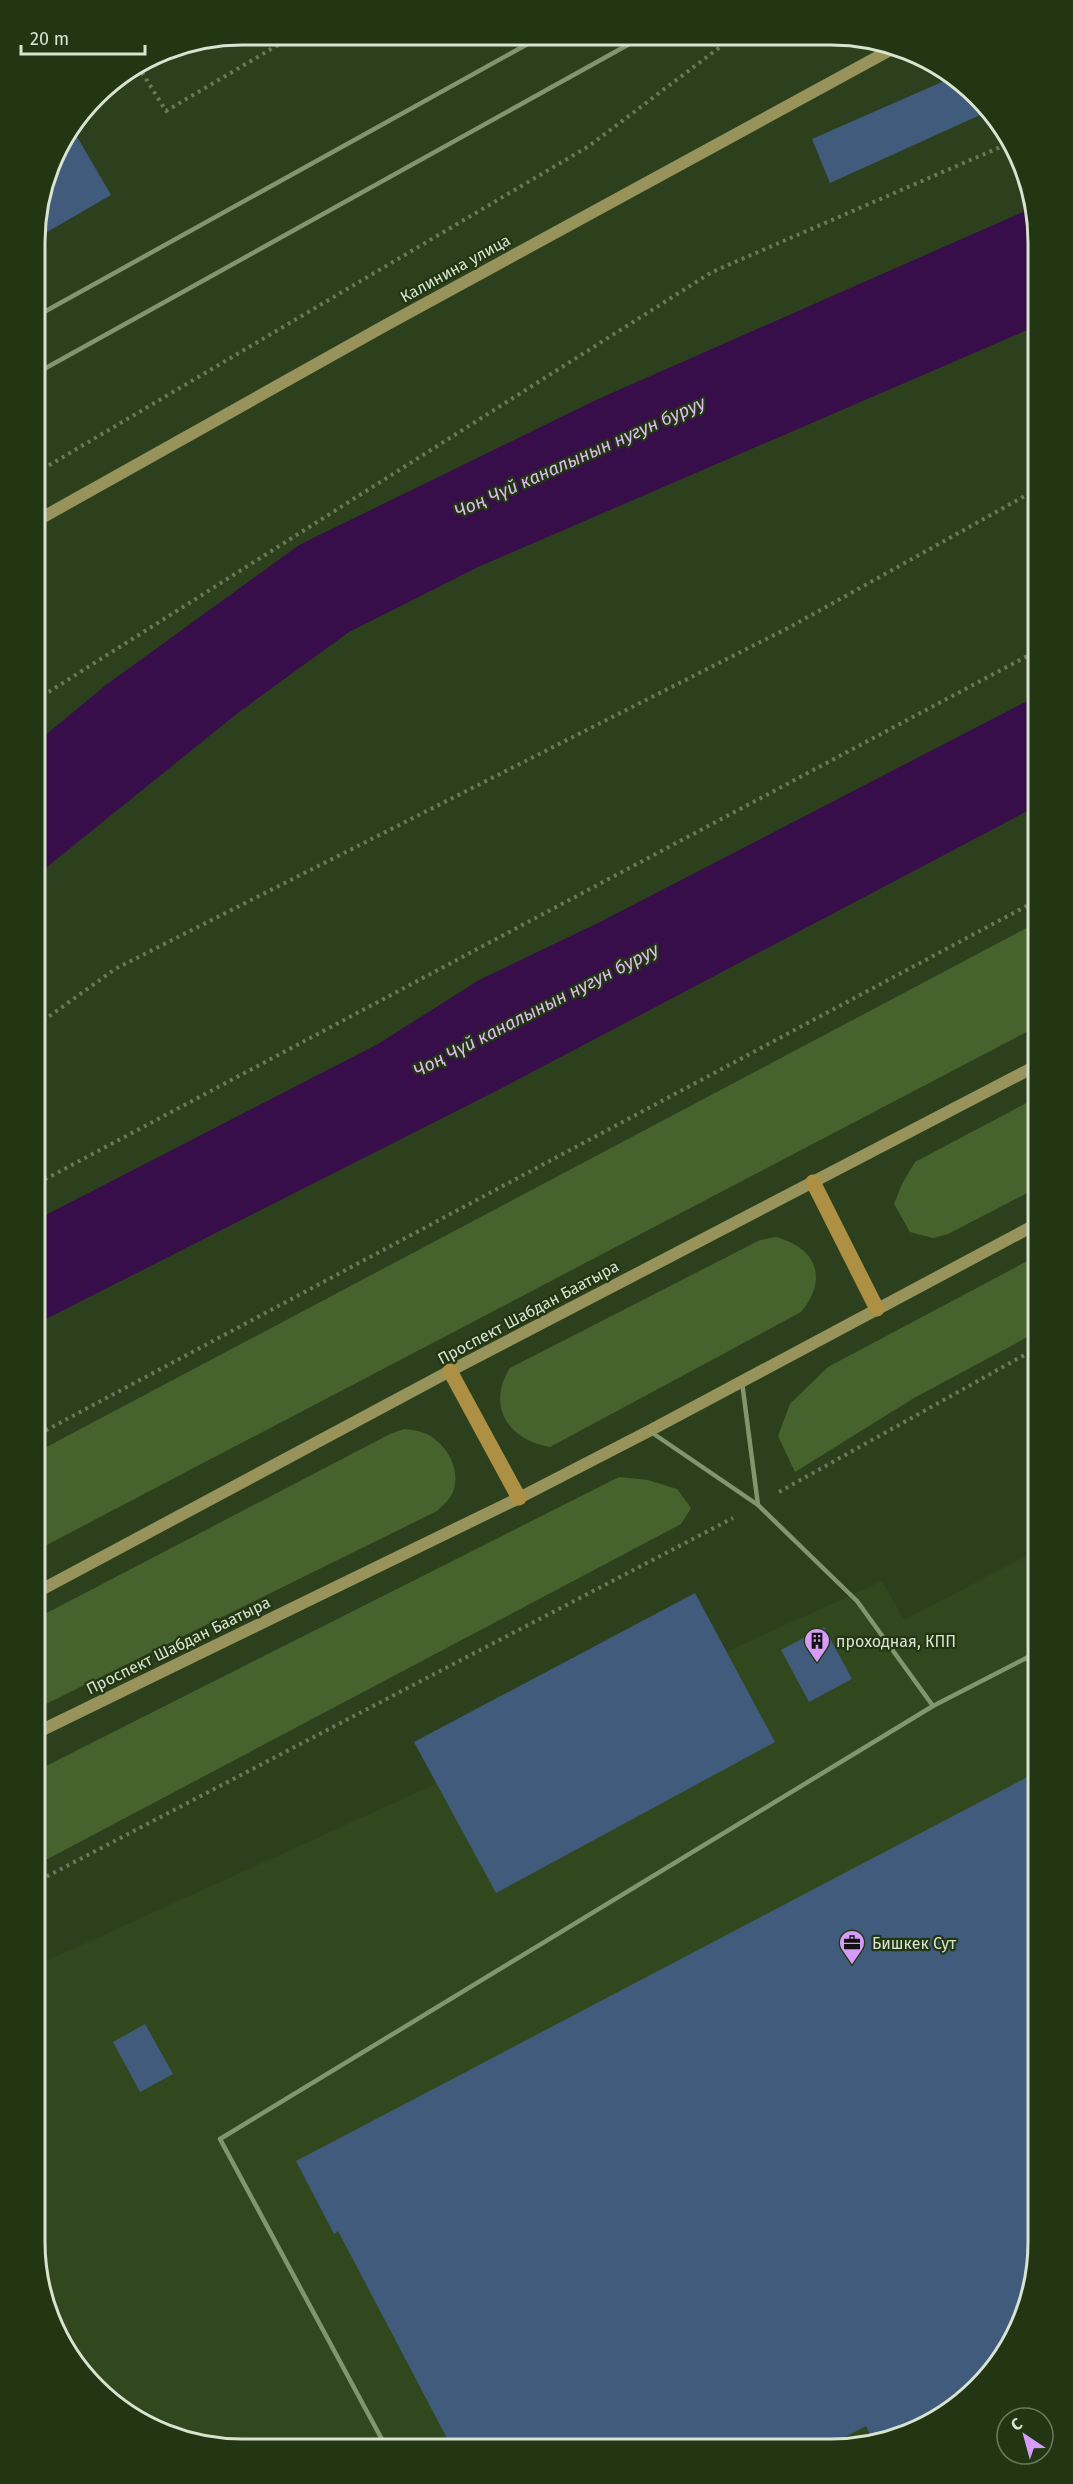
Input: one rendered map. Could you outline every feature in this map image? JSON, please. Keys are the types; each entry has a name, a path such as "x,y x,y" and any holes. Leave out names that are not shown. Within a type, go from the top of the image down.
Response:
{"main road":[{"name":"Калинина улица","path":"45,516 386,325 884,52"},
{"name":"Проспект Шабдан Баатыра","path":"45,1588 450,1371 1028,1069"},
{"path":"813,1182 877,1309"},
{"name":"Проспект Шабдан Баатыра","path":"45,1729 519,1498 1028,1230"},
{"path":"450,1371 519,1498"}],"lane":[{"path":"45,311 526,45"},
{"path":"45,368 628,45"},
{"path":"742,1382 758,1505"},
{"path":"649,1431 758,1505 857,1601 933,1706"},
{"path":"382,2439 220,2139 933,1706 1028,1657"}],"path":[{"path":"142,72 166,111 278,45"},
{"path":"45,468 589,146 723,45"},
{"path":"45,694 712,272 1003,146"},
{"path":"45,1020 115,969 790,627 1028,494"},
{"path":"45,1179 1028,656"},
{"path":"45,1431 1028,905"},
{"path":"45,1878 758,1505 1028,1353"}],"shaded area":[{"path":"1028,927 1028,1031 45,1546 45,1448"},
{"path":"1028,1102 1028,1193 948,1234 933,1238 910,1232 894,1204 915,1162"},
{"path":"776,1237 801,1249 814,1266 815,1287 801,1312 550,1447 523,1437 505,1419 500,1395 510,1368 760,1240"},
{"path":"1028,1261 1028,1337 914,1398 795,1472 778,1436 790,1404 828,1367"},
{"path":"404,1429 422,1432 434,1438 450,1457 455,1473 453,1492 437,1511 45,1705 45,1614 390,1434"},
{"path":"619,1477 648,1480 677,1489 691,1508 681,1524 45,1860 45,1766"},
{"path":"1028,1555 1028,2255 1018,2306 1008,2329 995,2352 970,2381 941,2406 918,2419 895,2429 857,2437 831,2439 242,2439 203,2435 178,2429 143,2413 103,2381 71,2341 60,2318 47,2268 45,2242 45,1962 882,1581 904,1620"}],"water":[{"name":"Чоң Чүй каналынын нугун буруу","path":"1025,211 1028,242 1028,330 478,567 349,632 239,712 45,869 45,735 106,685 299,545 596,400"},
{"name":"Чоң Чүй каналынын нугун буруу","path":"1028,701 1028,811 502,1088 45,1319 45,1215 378,1044 479,980 600,922"}],"building":[{"path":"945,81 981,115 830,183 812,139"},
{"path":"76,135 111,195 45,233 52,191 60,166"},
{"path":"695,1593 775,1742 496,1893 414,1742"},
{"name":"проходная, КПП","path":"824,1627 852,1679 809,1702 781,1650"},
{"name":"Бишкек Сут","path":"1028,1777 1028,2255 1024,2281 1018,2306 995,2352 970,2381 951,2398 918,2419 895,2429 870,2434 866,2426 843,2438 831,2439 447,2439 338,2231 334,2234 296,2161"},
{"path":"145,2024 173,2074 140,2092 113,2042"}],"place":[{"name":"проходная, КПП","path":"817,1664"},
{"name":"Бишкек Сут","path":"852,1966"}]}
